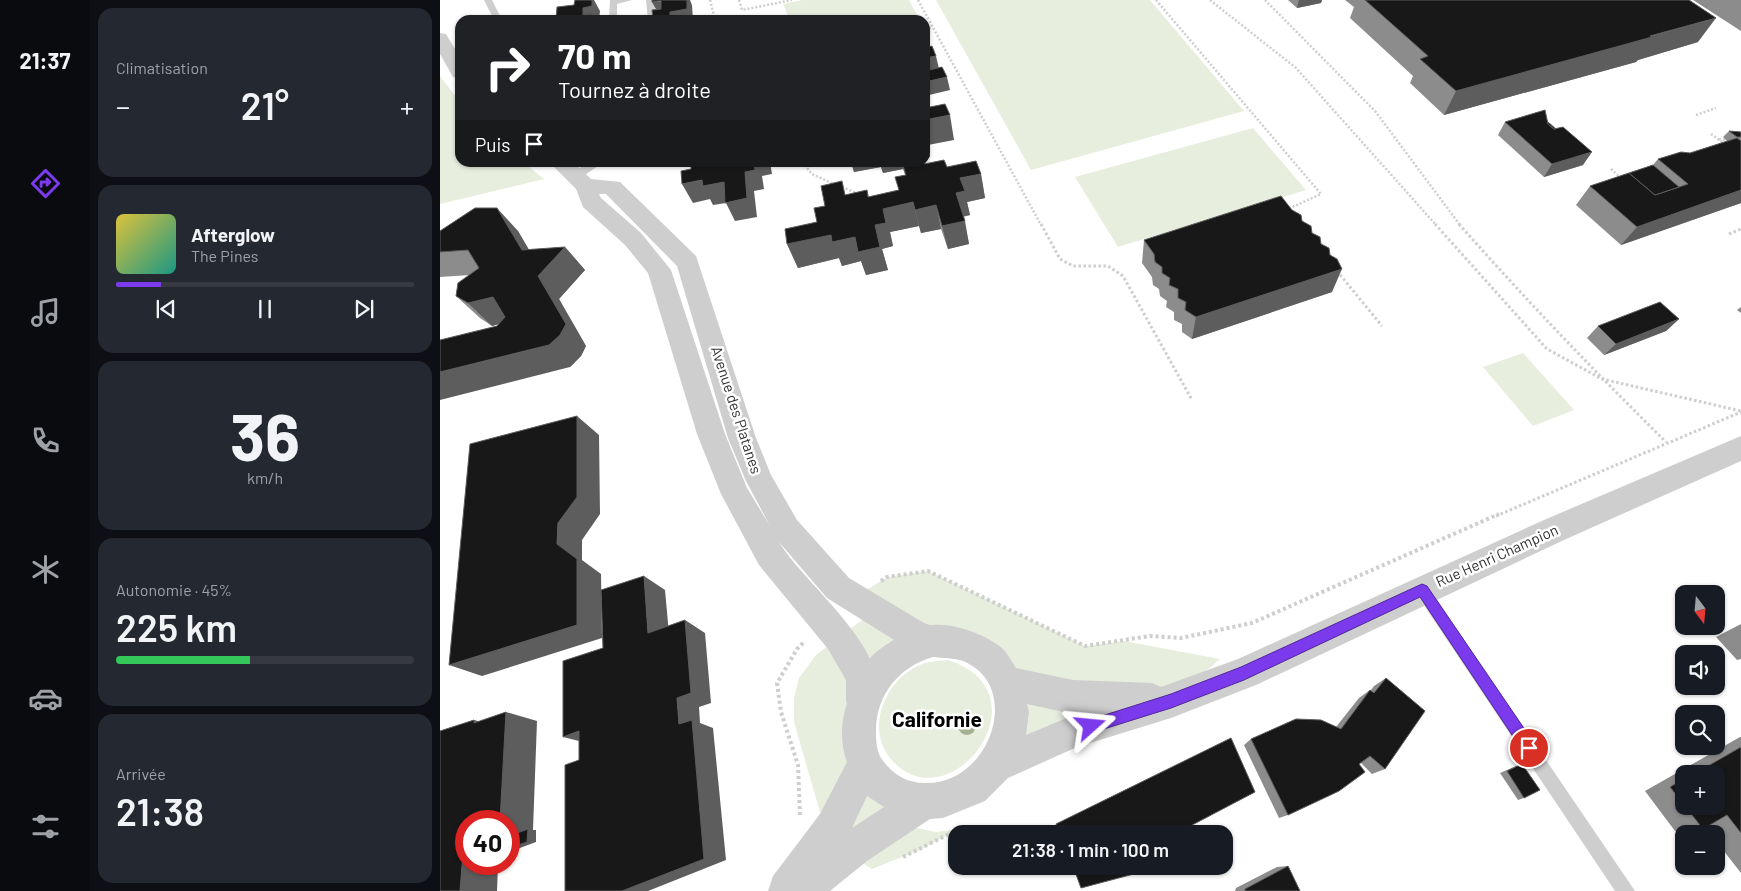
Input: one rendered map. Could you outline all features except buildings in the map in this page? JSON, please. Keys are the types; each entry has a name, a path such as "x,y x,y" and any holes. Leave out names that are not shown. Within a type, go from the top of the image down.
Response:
{"street":[{"path":"440,38 455,64"},
{"name":"Avenue des Platanes","path":"579,172 612,187 688,262 742,438 760,481 787,530 838,588 918,637 934,641"},
{"name":"Avenue des Platanes","path":"579,172 590,202 633,239 658,270 711,434 735,494 770,555 839,638 862,676 863,701"},
{"name":"Rue Henri Champion","path":"996,765 1074,731 1171,701 1244,673 1422,590 1741,448"},
{"path":"934,641 958,642 986,654 997,666 1007,683 1013,709 1009,736 996,765 984,778 960,794 948,799 924,802 910,800 890,792 876,780 866,764 859,744 858,732 863,701 880,672 891,660 912,647 934,641"},
{"name":"Rue Henri Champion","path":"1007,683 1073,697 1171,701"},
{"path":"785,891 833,827 866,764"},
{"path":"801,891 854,848 924,802"}],"lane":[{"path":"488,0 496,15"},
{"path":"613,15 613,2 628,0"},
{"path":"650,0 652,15"},
{"path":"1422,590 1626,891"}],"path":[{"path":"710,0 714,15"},
{"path":"739,0 742,10 792,0"},
{"path":"918,0 926,15"},
{"path":"1156,0 1320,194 1288,210"},
{"path":"1210,0 1296,68 1547,349 1602,379 1741,411"},
{"path":"1266,0 1375,111 1455,219 1525,299 1666,442"},
{"path":"930,22 1060,259 1073,266 1108,266 1124,276 1192,400"},
{"path":"1696,114 1716,108"},
{"path":"1711,134 1734,150"},
{"path":"1719,139 1726,140"},
{"path":"805,167 819,178 863,196"},
{"path":"1611,169 1628,184"},
{"path":"1729,234 1741,229"},
{"path":"1336,270 1382,326"},
{"path":"854,598 887,578 928,571 1084,646 1150,636 1181,638 1252,623 1741,411"},
{"path":"801,818 798,765 781,712 778,683 797,649 826,622"}],"green space":[{"path":"802,0 909,0 917,15 788,15 783,4"},
{"path":"936,0 1150,0 1244,111 1031,170"},
{"path":"440,76 455,96 455,167 529,167 544,179 440,204"},
{"path":"1253,128 1306,190 1118,247 1075,177"},
{"path":"1523,353 1574,410 1533,426 1483,367"},
{"path":"928,571 1085,646 1124,641 1220,659 1171,701 996,765 1011,696 946,641 863,701 893,823 936,832 948,830 948,835 920,850 872,869 861,862 820,812 794,722 794,698 799,678 816,655 874,611 854,598 887,577"},
{"path":"948,660 977,677 991,699 990,724 979,748 961,766 938,777 913,775 890,758 883,747 879,722 882,709 886,697 893,686 912,669 925,663"}],"district":[{"name":"Californie","path":"937,720"}],"route":[{"path":"1091,726 1171,701 1244,673 1422,590 1529,748"}]}
